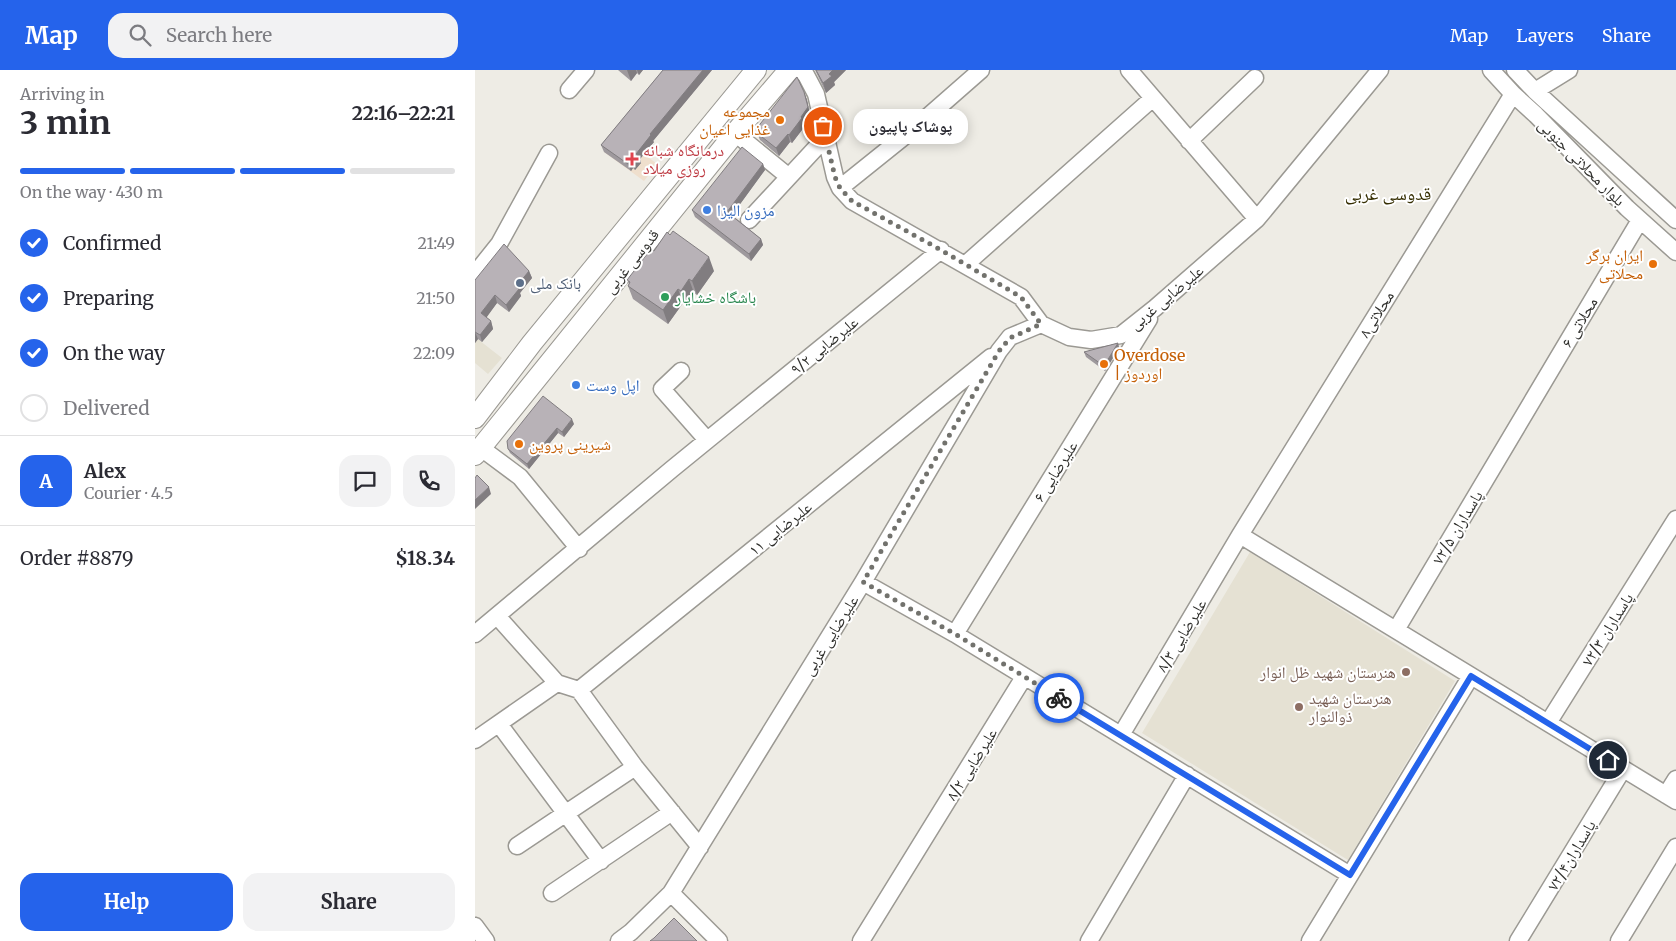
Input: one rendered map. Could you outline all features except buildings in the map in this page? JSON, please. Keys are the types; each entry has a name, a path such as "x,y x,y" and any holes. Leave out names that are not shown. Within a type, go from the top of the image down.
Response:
{"main road":[{"name":"قدوسی غربی","path":"475,418 532,343 756,70"},
{"name":"قدوسی غربی","path":"478,451 735,133 789,70"}],"street":[{"path":"569,90 586,70"},
{"path":"801,70 806,75 815,94 835,177 840,188 852,201 966,264 1021,297 1041,324"},
{"path":"840,188 916,127 981,70"},
{"path":"1129,70 1257,220"},
{"name":"بلوار محلاتی جنوبی","path":"1491,70 1640,220 1676,252"},
{"name":"بلوار محلاتی جنوبی","path":"1515,70 1676,220"},
{"path":"1535,90 1569,70"},
{"name":"علیرضایی غربی","path":"619,941 631,932 671,893 863,582 999,351 1010,338 1041,324 1069,337 1091,340 1121,335 1257,220 1378,74"},
{"path":"1189,141 1255,78"},
{"name":"محلاتی۸","path":"1240,534 1513,94"},
{"path":"966,264 1153,98"},
{"path":"735,133 789,177"},
{"path":"749,220 825,138"},
{"path":"475,274 499,244 549,153"},
{"name":"۶ محلاتی","path":"1518,424 1640,220"},
{"name":"۹/۲ علیرضایی","path":"475,634 707,440 941,250"},
{"name":"۶ علیرضایی","path":"955,634 1155,308"},
{"name":"۱۱ علیرضایی","path":"579,690 999,351"},
{"path":"681,371 662,389 707,440"},
{"name":"۷۲/۵ پاسداران","path":"1396,630 1518,424"},
{"path":"478,451 520,477 579,548"},
{"name":"۷۲/۳ پاسداران","path":"1548,723 1676,519"},
{"path":"1240,534 1671,798 1676,779"},
{"name":"۸/۳ علیرضایی","path":"1121,735 1240,534"},
{"path":"863,582 955,634 1350,875"},
{"path":"497,616 557,683 579,690 635,767 700,847"},
{"path":"1310,941 1471,676"},
{"name":"علیرضایی ۸/۲","path":"861,941 1024,677"},
{"path":"475,740 557,683"},
{"path":"499,724 601,861"},
{"path":"517,846 635,767"},
{"name":"پاسداران۷۲/۴","path":"1518,941 1623,769"},
{"path":"1089,941 1187,775"},
{"path":"552,893 672,812"},
{"path":"1619,941 1676,847"},
{"path":"671,893 719,941"}],"shaded area":[{"name":"درمانگاه شبانه روزی میلاد","path":"618,134 657,164 644,181 604,152"},
{"path":"475,337 502,358 488,374 475,363"},
{"name":"هنرستان شهید ذوالنوار","path":"1250,552 1455,681 1348,860 1142,733"}],"way so far":[{"path":"823,126 835,177 840,188 852,201 1021,297 1041,324 1010,338 999,351 863,582 955,634 1059,698"}],"place":[{"name":"مجموعه غذایی اعیان","path":"780,120"},
{"name":"پوشاک پاپیون","path":"823,126"},
{"name":"درمانگاه شبانه روزی میلاد","path":"632,159"},
{"name":"مزون الیزا","path":"707,210"},
{"name":"ایران برگر محلاتی","path":"1653,264"},
{"name":"بانک ملی","path":"520,283"},
{"name":"باشگاه خشایار","path":"665,297"},
{"name":"Overdose | اوردوز","path":"1104,364"},
{"name":"اپل وست","path":"576,385"},
{"name":"شیرینی پروین","path":"519,444"},
{"name":"هنرستان شهید ظل انوار","path":"1406,672"},
{"name":"هنرستان شهید ذوالنوار","path":"1299,707"}],"district":[{"name":"قدوسی غربی","path":"1388,193"}],"route":[{"path":"1059,698 1350,875 1471,676 1608,760"}]}
